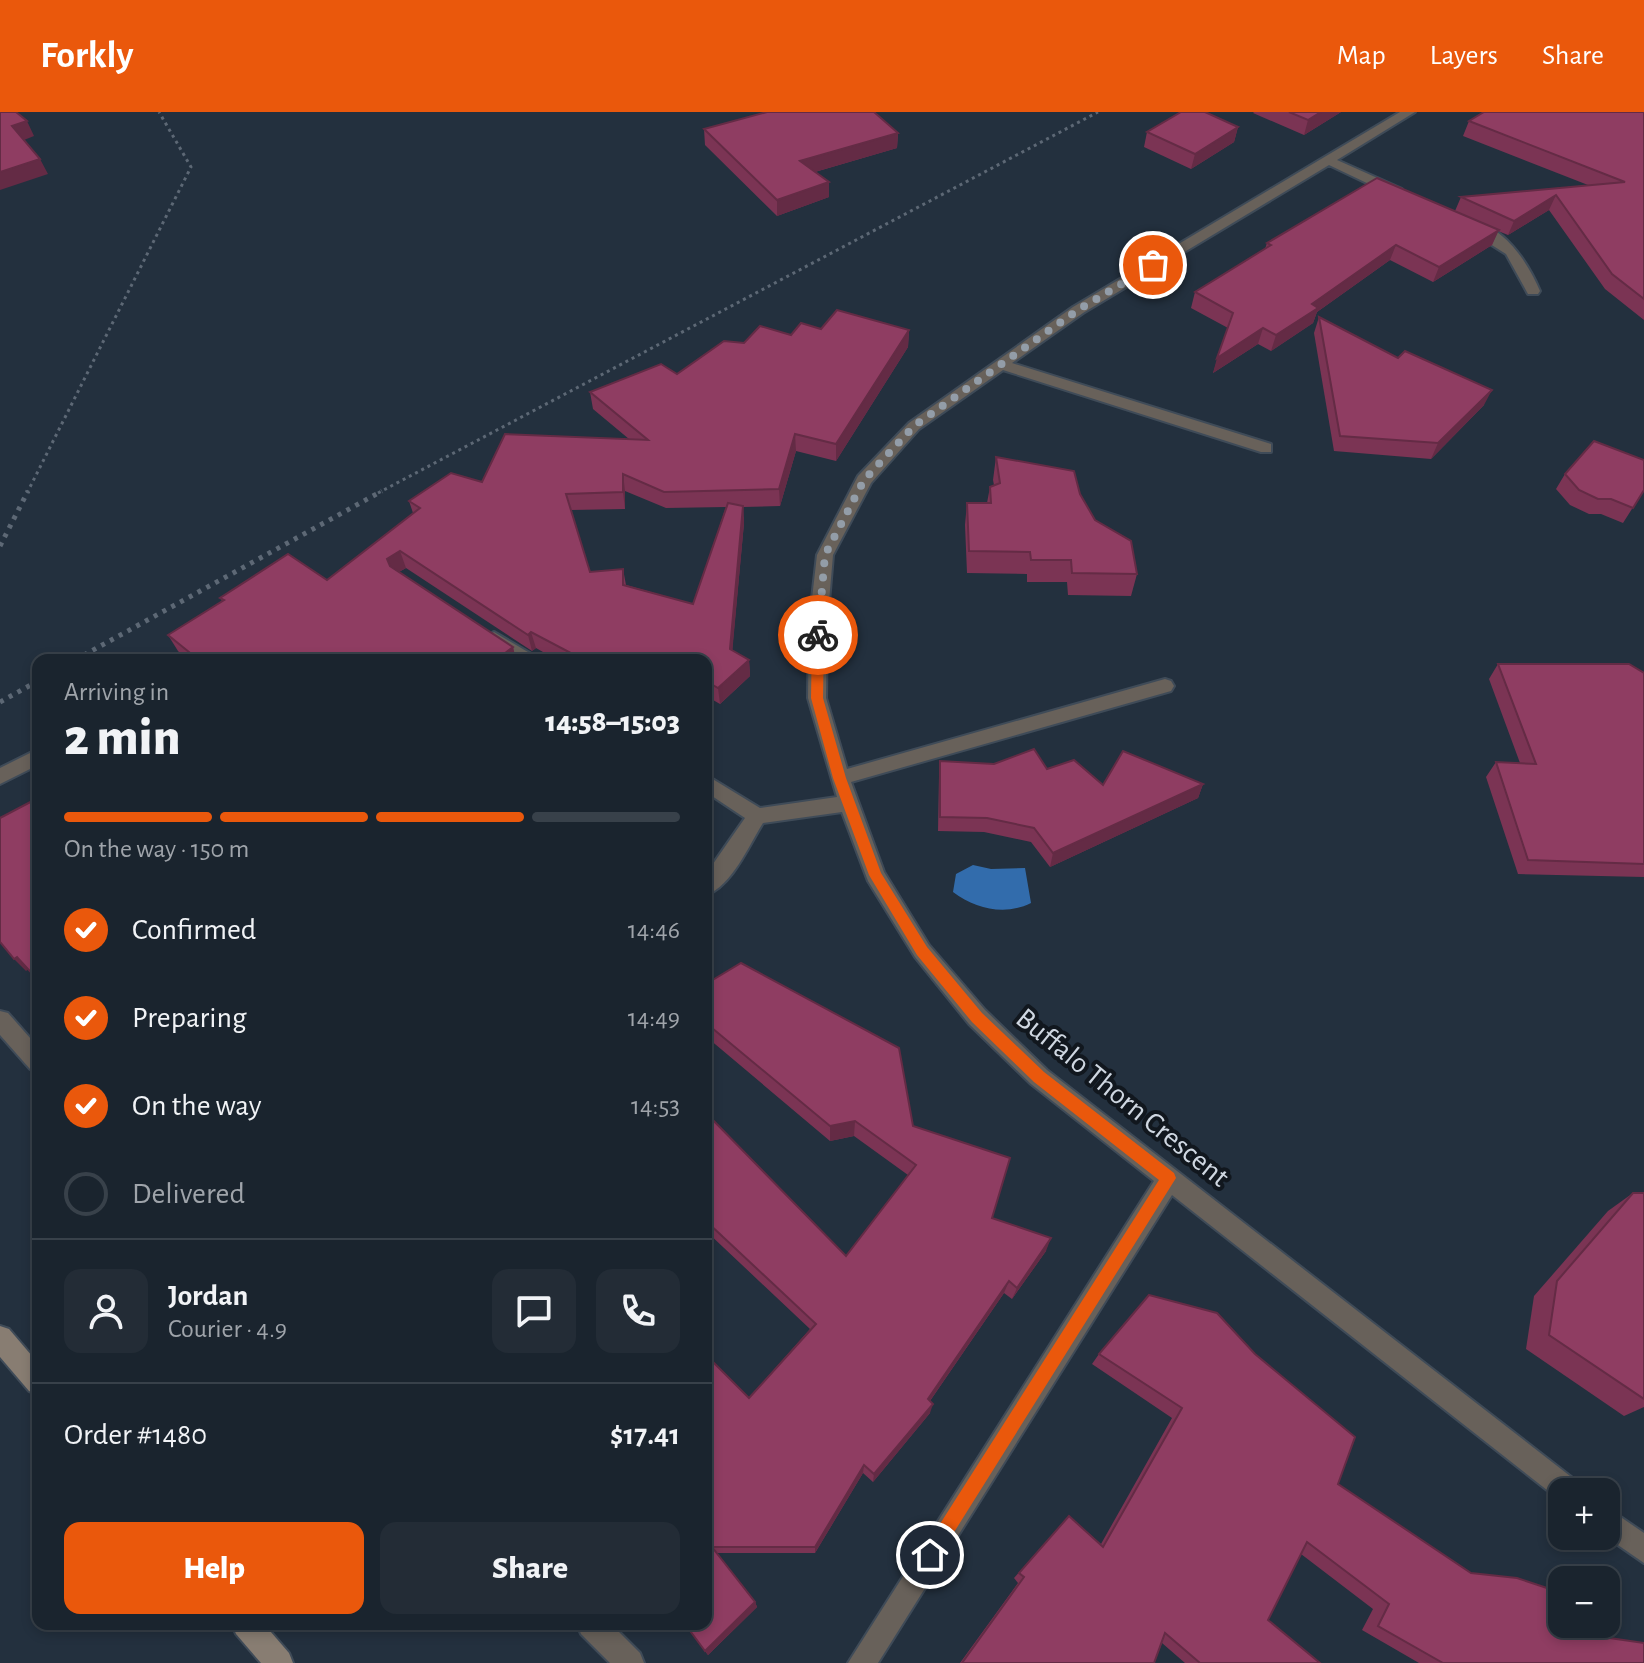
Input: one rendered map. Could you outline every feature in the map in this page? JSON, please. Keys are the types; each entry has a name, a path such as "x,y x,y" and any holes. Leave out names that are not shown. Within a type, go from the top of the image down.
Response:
{"street":[{"name":"Buffalo Thorn Crescent","path":"1409,112 1078,310 914,426 864,480 825,555 818,625 817,698 840,778 875,875 922,951 977,1017 1039,1077 1552,1478"},
{"path":"1327,160 1409,197"},
{"path":"1463,222 1501,241 1516,255 1533,291"},
{"path":"1002,365 1266,448"},
{"path":"478,627 518,654"},
{"path":"840,778 1165,686"},
{"path":"0,777 32,759"},
{"path":"712,786 757,816 849,803"},
{"path":"712,881 722,871 757,816"},
{"path":"0,1020 32,1055"},
{"path":"862,1663 1169,1178"},
{"path":"0,1338 32,1375"},
{"path":"1620,1531 1644,1550"},
{"path":"251,1630 279,1663"},
{"path":"597,1630 630,1663"}],"path":[{"path":"0,546 191,167 159,112"},
{"path":"86,654 243,565 1098,112"},
{"path":"0,702 32,684"}],"water":[{"path":"973,865 991,869 1025,868 1031,903 1011,909 991,909 971,903 953,892 956,874"}],"building":[{"path":"0,112 16,112 27,121 12,126 40,159 0,172"},
{"path":"767,112 874,112 898,133 800,161 829,182 777,200 704,129"},
{"path":"1181,112 1205,112 1238,127 1195,154 1147,132"},
{"path":"1289,112 1321,112 1308,120"},
{"path":"1484,112 1644,112 1644,299 1612,274 1556,195 1514,221 1461,197 1625,182 1469,121"},
{"path":"1377,178 1499,230 1439,267 1396,245 1312,304 1318,308 1276,335 1263,328 1217,358 1233,313 1195,292 1271,245 1267,243"},
{"path":"837,310 909,330 836,444 795,434 779,489 664,492 623,474 623,492 566,494 590,572 623,569 623,585 693,604 728,503 743,506 730,649 749,660 718,688 712,684 712,654 573,654 531,632 528,635 400,551 387,559 390,566 513,647 504,654 192,654 168,635 288,554 327,580 420,508 409,501 451,473 482,482 505,434 648,440 590,392 661,364 677,374 724,341 744,343 760,326 791,335 801,323 821,329"},
{"path":"1319,317 1398,358 1405,351 1492,390 1438,443 1340,436"},
{"path":"1594,441 1644,460 1644,490 1633,508 1611,499 1598,499 1579,490 1565,474"},
{"path":"996,457 1074,471 1080,494 1095,520 1131,541 1137,574 1072,573 1071,560 1031,560 1030,552 969,551 967,503 991,503 990,487 1000,483"},
{"path":"1498,664 1629,664 1644,673 1644,864 1528,860 1496,762 1536,764"},
{"path":"1034,749 1047,769 1074,760 1103,785 1123,751 1203,784 1053,853 1034,828 987,818 940,817 940,761 994,764"},
{"path":"32,801 32,973 0,942 0,818"},
{"path":"741,963 899,1048 913,1126 1010,1158 992,1218 1051,1238 1017,1288 1009,1281 928,1399 933,1404 874,1474 864,1465 815,1547 712,1547 712,1361 749,1398 816,1324 712,1227 712,1119 846,1256 916,1165 855,1121 830,1126 712,1028 712,980"},
{"path":"1633,1193 1644,1193 1644,1399 1549,1335 1557,1281"},
{"path":"1149,1295 1217,1313 1255,1354 1355,1437 1338,1484 1471,1573 1517,1578 1548,1588 1548,1638 1610,1638 1644,1643 1644,1663 1443,1663 1378,1626 1389,1604 1307,1542 1268,1620 1320,1663 1200,1663 1165,1633 1154,1663 962,1663 1024,1577 1019,1573 1069,1516 1103,1547 1182,1408 1099,1354"},
{"path":"712,1547 755,1602 705,1651 689,1630 712,1630"}],"way so far":[{"path":"818,635 825,555 864,480 914,426 1078,310 1153,265"}],"route":[{"path":"818,635 817,698 840,778 875,875 922,951 977,1017 1039,1077 1169,1178 930,1555"}]}
